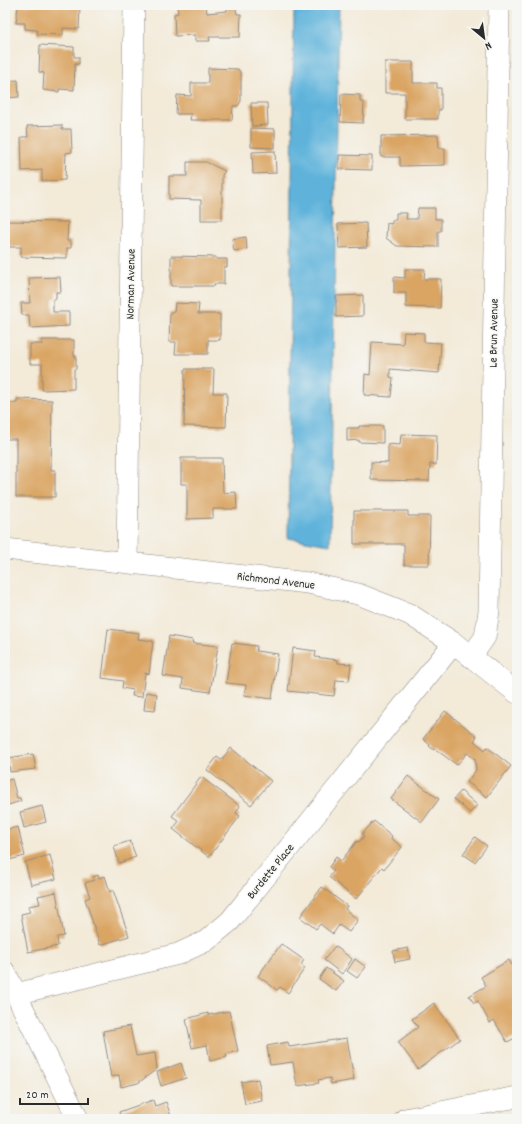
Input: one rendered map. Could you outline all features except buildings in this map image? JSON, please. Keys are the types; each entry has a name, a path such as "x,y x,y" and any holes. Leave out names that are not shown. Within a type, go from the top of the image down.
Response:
{"street":[{"name":"Norman Avenue","path":"127,562 134,5"},
{"name":"Le Brun Avenue","path":"471,657 485,637 489,611 499,5"},
{"name":"Richmond Avenue","path":"5,549 308,583 358,594 408,614 454,643 517,693"},
{"name":"Burdette Place","path":"9,984 178,954 206,941 230,921 454,643"},
{"path":"9,984 78,1119"},
{"path":"404,1119 517,1097"}],"water":[{"path":"294,5 339,5 330,545 288,538"}]}
